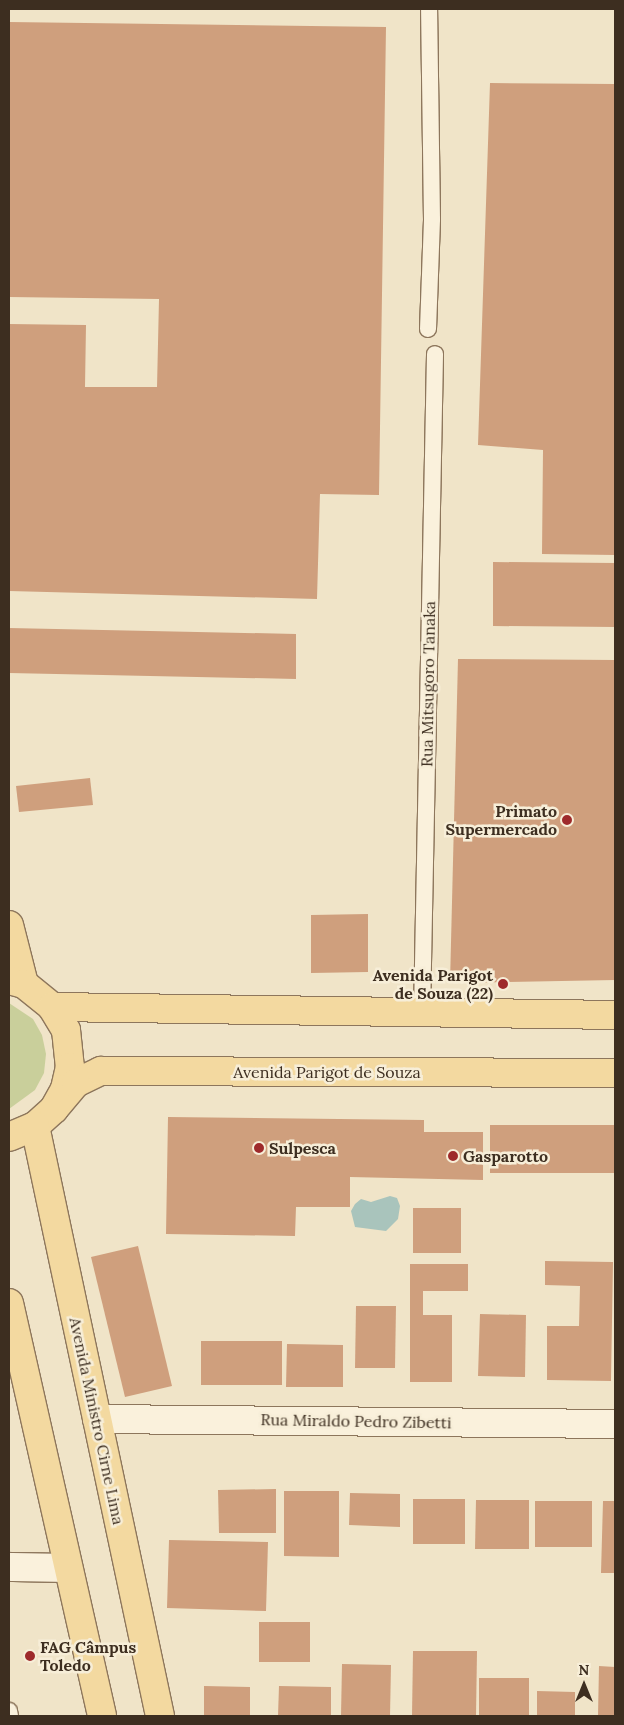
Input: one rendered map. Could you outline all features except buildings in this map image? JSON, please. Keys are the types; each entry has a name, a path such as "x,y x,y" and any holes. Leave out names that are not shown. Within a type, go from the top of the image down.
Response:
{"main road":[{"path":"9,925 16,982 52,1007 66,1030 70,1067 65,1089 44,1117 9,1137"},
{"path":"52,1007 422,1014 615,1015"},
{"name":"Avenida Parigot de Souza","path":"44,1117 76,1083 102,1071 615,1073"},
{"name":"Avenida Ministro Cirne Lima","path":"44,1117 97,1418 160,1716"},
{"path":"9,1303 102,1716"}],"street":[{"name":"Rua Miraldo Pedro Zibetti","path":"97,1418 615,1424"},
{"path":"9,1568 68,1568"}],"lane":[{"path":"428,329 432,219 429,9"},
{"name":"Rua Mitsugoro Tanaka","path":"422,1014 435,354"},
{"path":"9,1711 10,1716"}],"green space":[{"path":"9,1003 33,1019 42,1035 46,1054 44,1073 35,1090 9,1109"}],"water":[{"path":"390,1196 397,1198 400,1206 398,1219 386,1231 355,1227 351,1211 355,1204 361,1199 371,1202"}],"place":[{"name":"Primato Supermercado","path":"567,820"},
{"name":"Avenida Parigot de Souza (22)","path":"503,984"},
{"name":"Sulpesca","path":"259,1148"},
{"name":"Gasparotto","path":"453,1156"},
{"name":"FAG Câmpus Toledo","path":"30,1656"}]}
